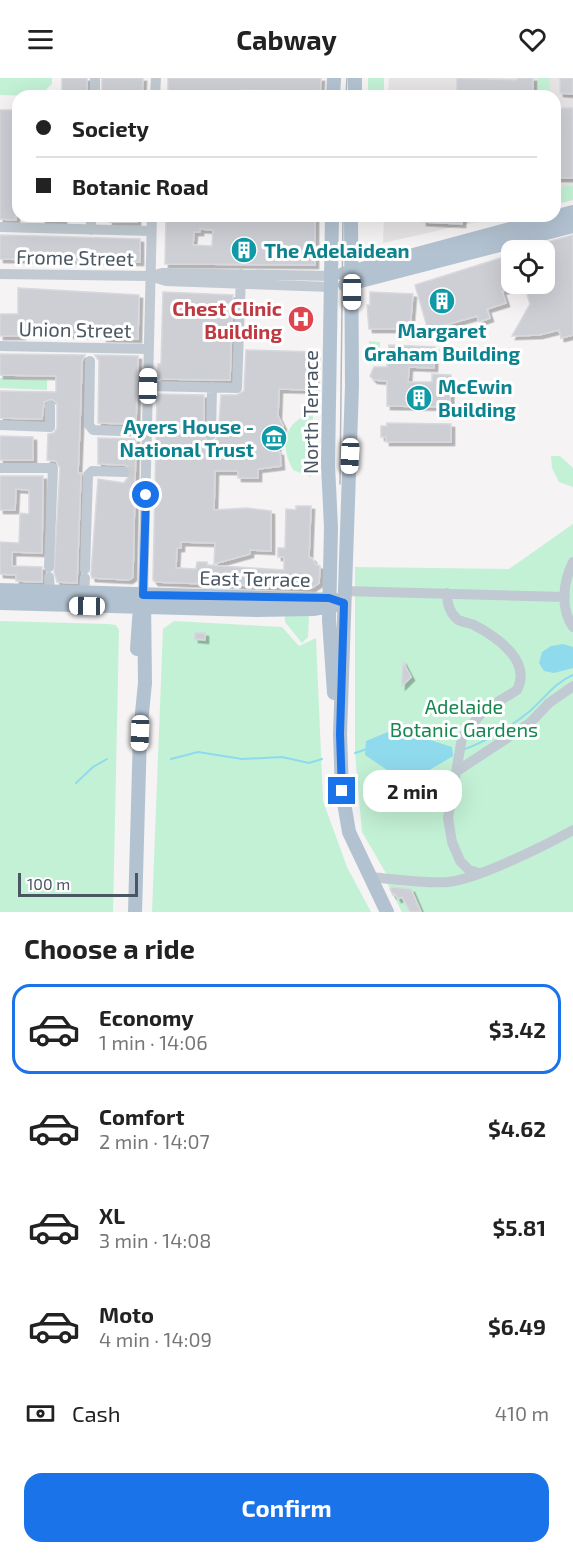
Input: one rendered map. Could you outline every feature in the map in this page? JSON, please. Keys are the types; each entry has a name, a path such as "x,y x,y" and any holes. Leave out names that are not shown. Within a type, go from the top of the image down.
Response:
{"main road":[{"name":"North Terrace","path":"332,222 328,409 329,603 332,678 340,734"},
{"name":"North Terrace","path":"340,734 351,409 351,222"},
{"path":"351,278 539,222"},
{"path":"331,282 573,226"},
{"name":"East Terrace","path":"0,590 50,585 86,600 143,603 329,603 344,597"},
{"name":"East Terrace","path":"0,603 50,585"},
{"path":"135,912 140,733 145,683 143,603"},
{"path":"340,734 342,791 349,832 387,912"}],"street":[{"path":"91,222 91,230"},
{"path":"143,603 135,472 147,432 152,222"},
{"path":"0,228 152,231"},
{"name":"Frome Street","path":"0,274 150,276 162,273 241,280 331,282"},
{"path":"148,386 237,388 241,280"},
{"name":"Union Street","path":"0,346 90,353 149,349"},
{"path":"90,353 89,425 93,430 147,432"},
{"path":"211,435 212,387"},
{"path":"0,425 50,427 51,406"},
{"path":"0,468 52,468 50,585"},
{"path":"86,600 88,475 92,471 135,472"},
{"path":"573,562 560,597 573,627"},
{"path":"447,593 449,608 457,619 475,626 507,649 518,661 521,672 517,690 479,714 462,738 448,813 451,835 461,868 459,880"},
{"path":"344,597 447,593 560,597"},
{"path":"457,771 530,723 549,703 573,686"},
{"path":"369,877 431,882 459,880 573,830"},
{"path":"458,857 466,868 479,873"}],"shaded area":[{"path":"389,78 573,78 573,200 561,203 561,90 388,90"},
{"path":"384,222 476,222 383,243"}],"green space":[{"path":"0,78 52,78 52,84 46,90 12,90 12,95 0,95"},
{"path":"368,78 384,78 384,90 368,90"},
{"path":"538,78 550,78 549,90 538,90"},
{"path":"563,186 573,186 573,200 561,203"},
{"path":"369,341 380,342 379,359 369,359"},
{"path":"0,378 47,380 47,390 0,388"},
{"path":"313,413 311,477 293,470 286,452 286,443 290,428 303,417"},
{"path":"551,456 560,456 573,468 573,487 559,482 552,468"},
{"name":"Adelaide Botanic Gardens","path":"573,524 573,912 402,912 386,881 387,875 362,832 355,753 355,567 509,569"},
{"path":"285,615 309,615 308,637 302,643 285,622"},
{"path":"0,621 108,624 116,625 119,630 113,912 0,912"},
{"path":"174,621 282,627 299,646 316,638 323,801 347,867 371,912 152,912 163,629"}],"water":[{"path":"563,644 573,647 573,668 554,673 544,671 539,663 542,652 551,646"},
{"path":"388,732 421,737 452,747 453,756 411,781 402,780 365,755 366,741"}],"building":[{"path":"62,78 87,78 87,90 62,90"},
{"path":"102,78 143,78 142,90 102,90"},
{"path":"168,78 321,78 320,90 168,90"},
{"path":"457,78 517,80 517,78 533,78 533,90 456,90"},
{"path":"560,78 573,78 573,94 561,93"},
{"path":"561,108 573,108 573,178 561,178"},
{"path":"0,110 12,110 12,220 0,219"},
{"path":"166,222 315,222 315,265 165,264","holes":["200,229 213,230 212,246 193,245 194,232 200,232"]},
{"path":"423,222 462,222 462,224"},
{"path":"0,235 140,239 140,262 0,259"},
{"path":"573,235 573,335 561,338 559,330 539,335 512,336 530,304 527,294 555,294 554,240"},
{"path":"501,258 501,294 506,303 487,309 490,318 479,322 477,316 428,330 415,285"},
{"path":"18,288 139,295 138,339 103,338 103,331 89,330 89,335 22,333 22,336 0,336 0,314 18,314"},
{"path":"163,292 233,295 230,380 158,379 158,364 161,364"},
{"path":"370,292 413,294 410,329 369,329 367,305 370,305"},
{"path":"389,345 435,347 434,368 409,367 408,382 432,382 432,374 451,375 450,407 387,406 387,381 374,380 370,376 374,367 387,367"},
{"path":"246,350 316,352 315,390 279,389 278,416 283,426 281,437 278,437 277,452 280,452 281,466 258,469 258,478 238,478 238,471 215,471 214,510 246,508 271,511 271,551 250,550 250,554 214,564 215,543 181,542 181,548 177,548 176,568 196,569 197,562 207,562 207,565 284,570 284,557 278,557 278,548 285,548 286,509 296,510 296,506 311,506 309,557 320,566 319,583 312,588 155,582 153,580 157,394 204,395 204,435 207,441 214,442 218,436 221,395 237,395 244,391"},
{"path":"0,354 85,355 82,361 78,473 81,473 77,583 57,582 54,572 60,468 56,461 47,460 48,434 54,433 57,428 57,403 51,399 44,402 42,419 0,418 0,391 56,392 56,376 0,375"},
{"path":"95,355 138,356 136,424 98,423 99,361"},
{"path":"387,423 451,424 451,442 386,442 386,437 381,437 381,426 387,426"},
{"path":"0,436 33,437 33,460 0,460"},
{"path":"98,438 136,439 133,577 129,580 92,578 91,574 98,479 124,483 131,473 130,468 125,465 98,464"},
{"path":"0,476 43,476 42,553 12,552 12,566 42,567 42,582 16,581 16,575 0,574 0,542 19,543 20,513 29,514 29,490 16,489 15,510 0,510"},
{"path":"195,633 205,633 205,640 195,639"},
{"path":"403,662 411,677 402,686 402,678"},
{"path":"393,887 411,889 421,912 410,912 402,897 398,899 395,894 393,895 390,889"}],"waterway":[{"path":"465,749 515,722 530,711 555,686 573,675"},
{"path":"355,753 367,749"},
{"path":"171,759 198,752 242,759 282,757 309,763 322,759"},
{"path":"76,783 93,767 107,759"}],"tunnel":[{"path":"124,472 135,472"}],"tram line":[{"path":"346,90 347,78"},
{"path":"340,484 343,222"}],"place":[{"name":"The Adelaidean","path":"244,250"},
{"name":"Margaret Graham Building","path":"442,301"},
{"name":"Chest Clinic Building","path":"301,319"},
{"name":"McEwin Building","path":"419,398"},
{"name":"Ayers House - National Trust","path":"274,438"}],"route":[{"path":"146,495 143,595 329,598 344,603 340,734 342,791"}]}
